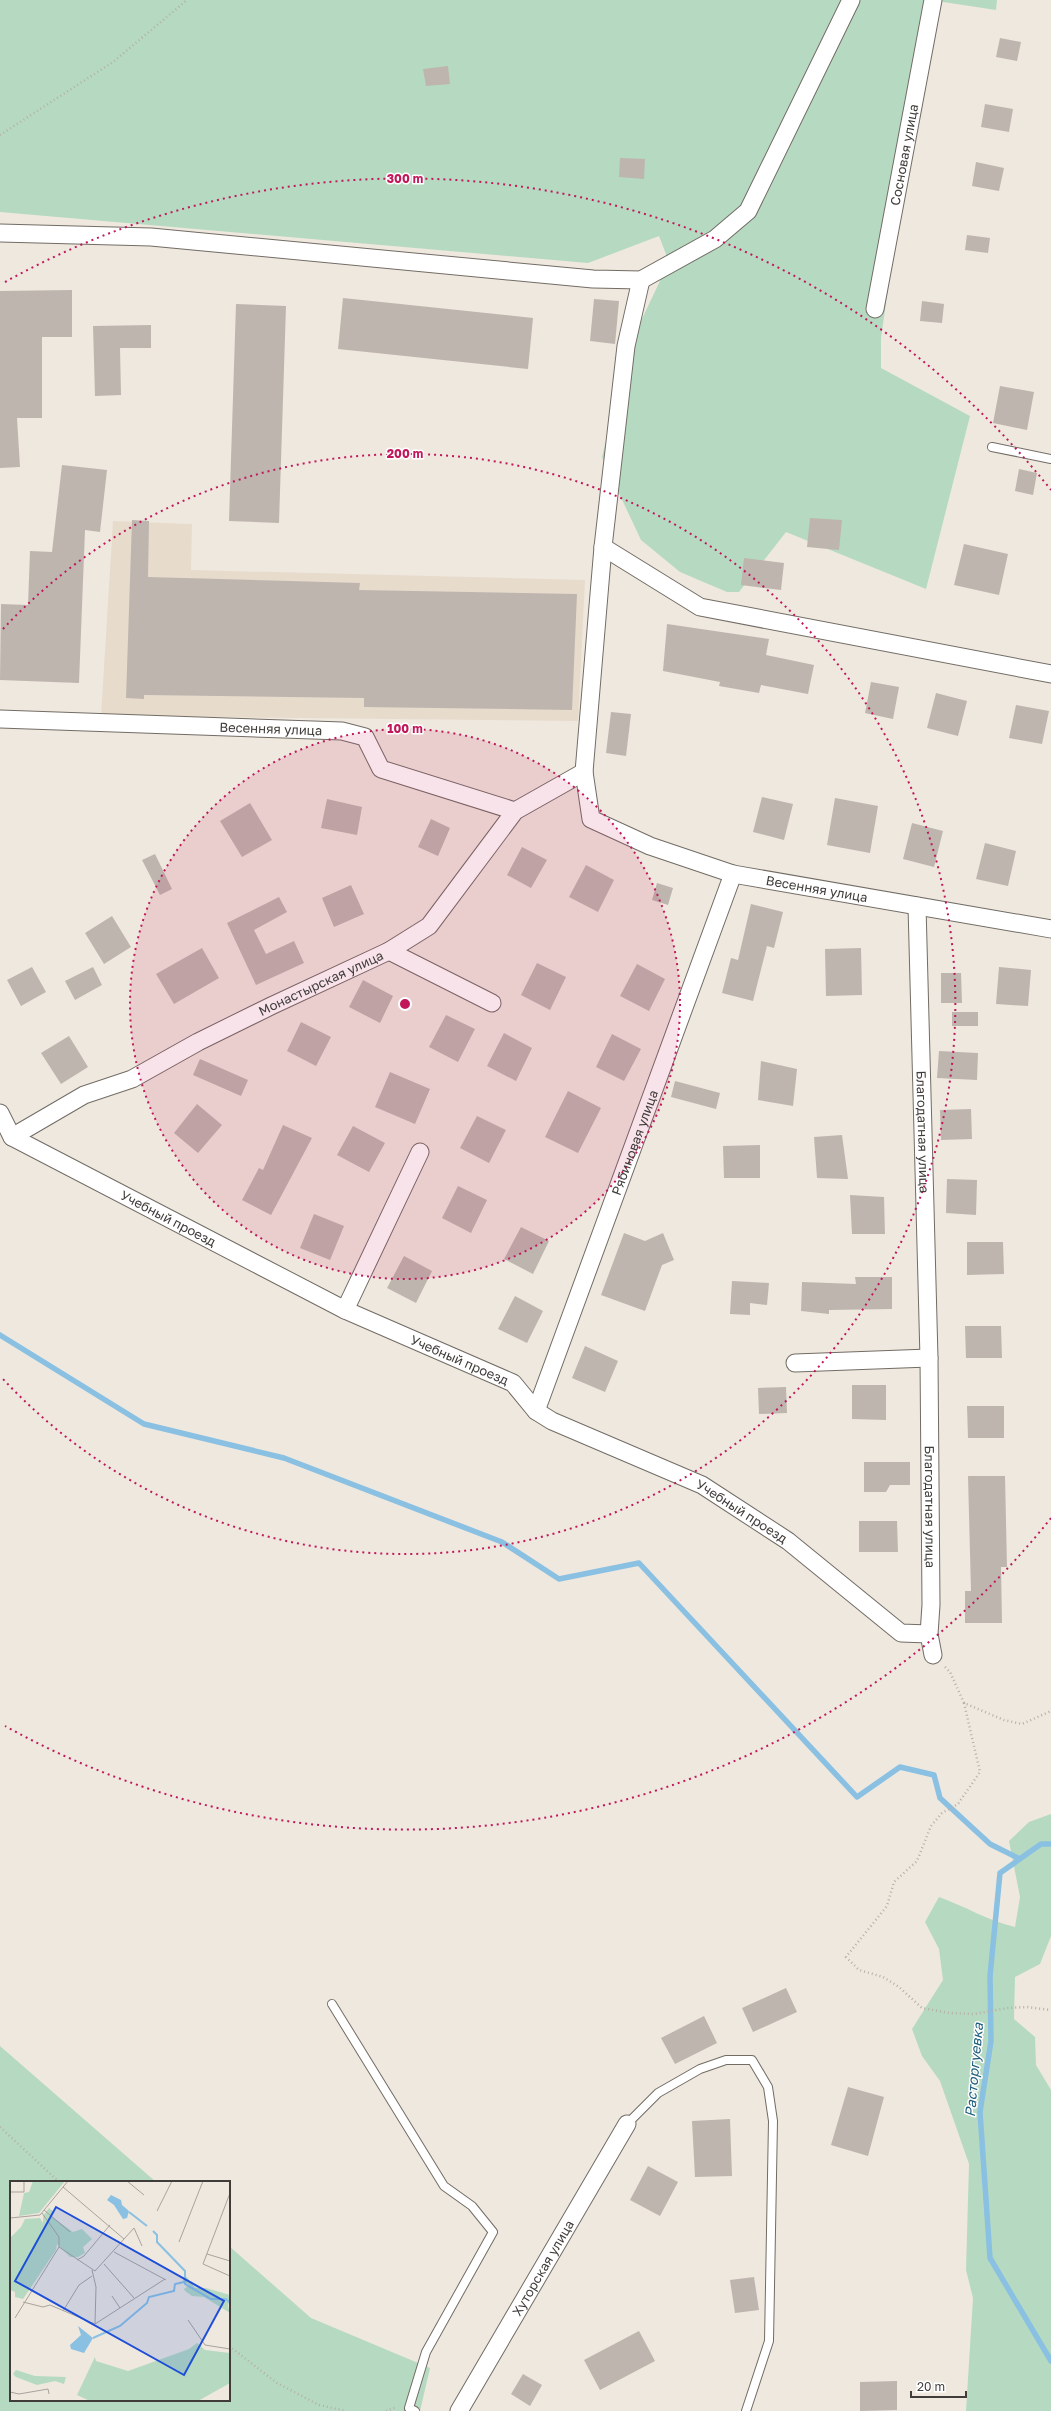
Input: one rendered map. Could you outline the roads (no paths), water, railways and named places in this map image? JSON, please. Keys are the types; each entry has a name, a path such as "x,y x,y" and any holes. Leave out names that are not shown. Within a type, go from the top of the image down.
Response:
{"street":[{"path":"0,233 151,237 594,279 641,280 715,239 748,211 851,0"},
{"name":"Сосновая улица","path":"875,309 933,0"},
{"path":"584,772 603,546 626,346 641,280"},
{"path":"603,546 700,607 1051,674"},
{"name":"Весенняя улица","path":"0,719 342,731 365,737 381,769 515,811"},
{"name":"Монастырская улица","path":"12,1137 84,1095 132,1079 198,1042 389,951 429,926 515,811 584,772"},
{"name":"Весенняя улица","path":"584,772 591,819 650,846 733,874 1051,929"},
{"name":"Рябиновая улица","path":"536,1411 733,874"},
{"name":"Благодатная улица","path":"917,906 930,1358 931,1605 929,1634 934,1655"},
{"path":"389,951 492,1003"},
{"path":"0,1112 12,1137"},
{"name":"Учебный проезд","path":"12,1137 344,1310 513,1383 536,1411 552,1421 702,1485 788,1541 901,1633 929,1634"},
{"path":"344,1310 420,1152"},
{"path":"795,1363 930,1358"},
{"name":"Хуторская улица","path":"459,2411 627,2124"}],"lane":[{"path":"992,448 1051,459"},
{"path":"332,2004 444,2186 472,2206 493,2232 426,2352 409,2408 415,2411"},
{"path":"627,2124 658,2093 700,2070 726,2060 752,2060 768,2088 773,2121 769,2341 746,2411"}],"waterway":[{"path":"0,1335 144,1424 284,1458 502,1542 559,1579 639,1563 857,1797 900,1767 934,1775 940,1798 990,1844 1020,1859"},
{"name":"Расторгуевка","path":"1051,1844 1041,1844 1000,1873 990,1976 991,2041 980,2112 990,2258 1051,2361"}]}
